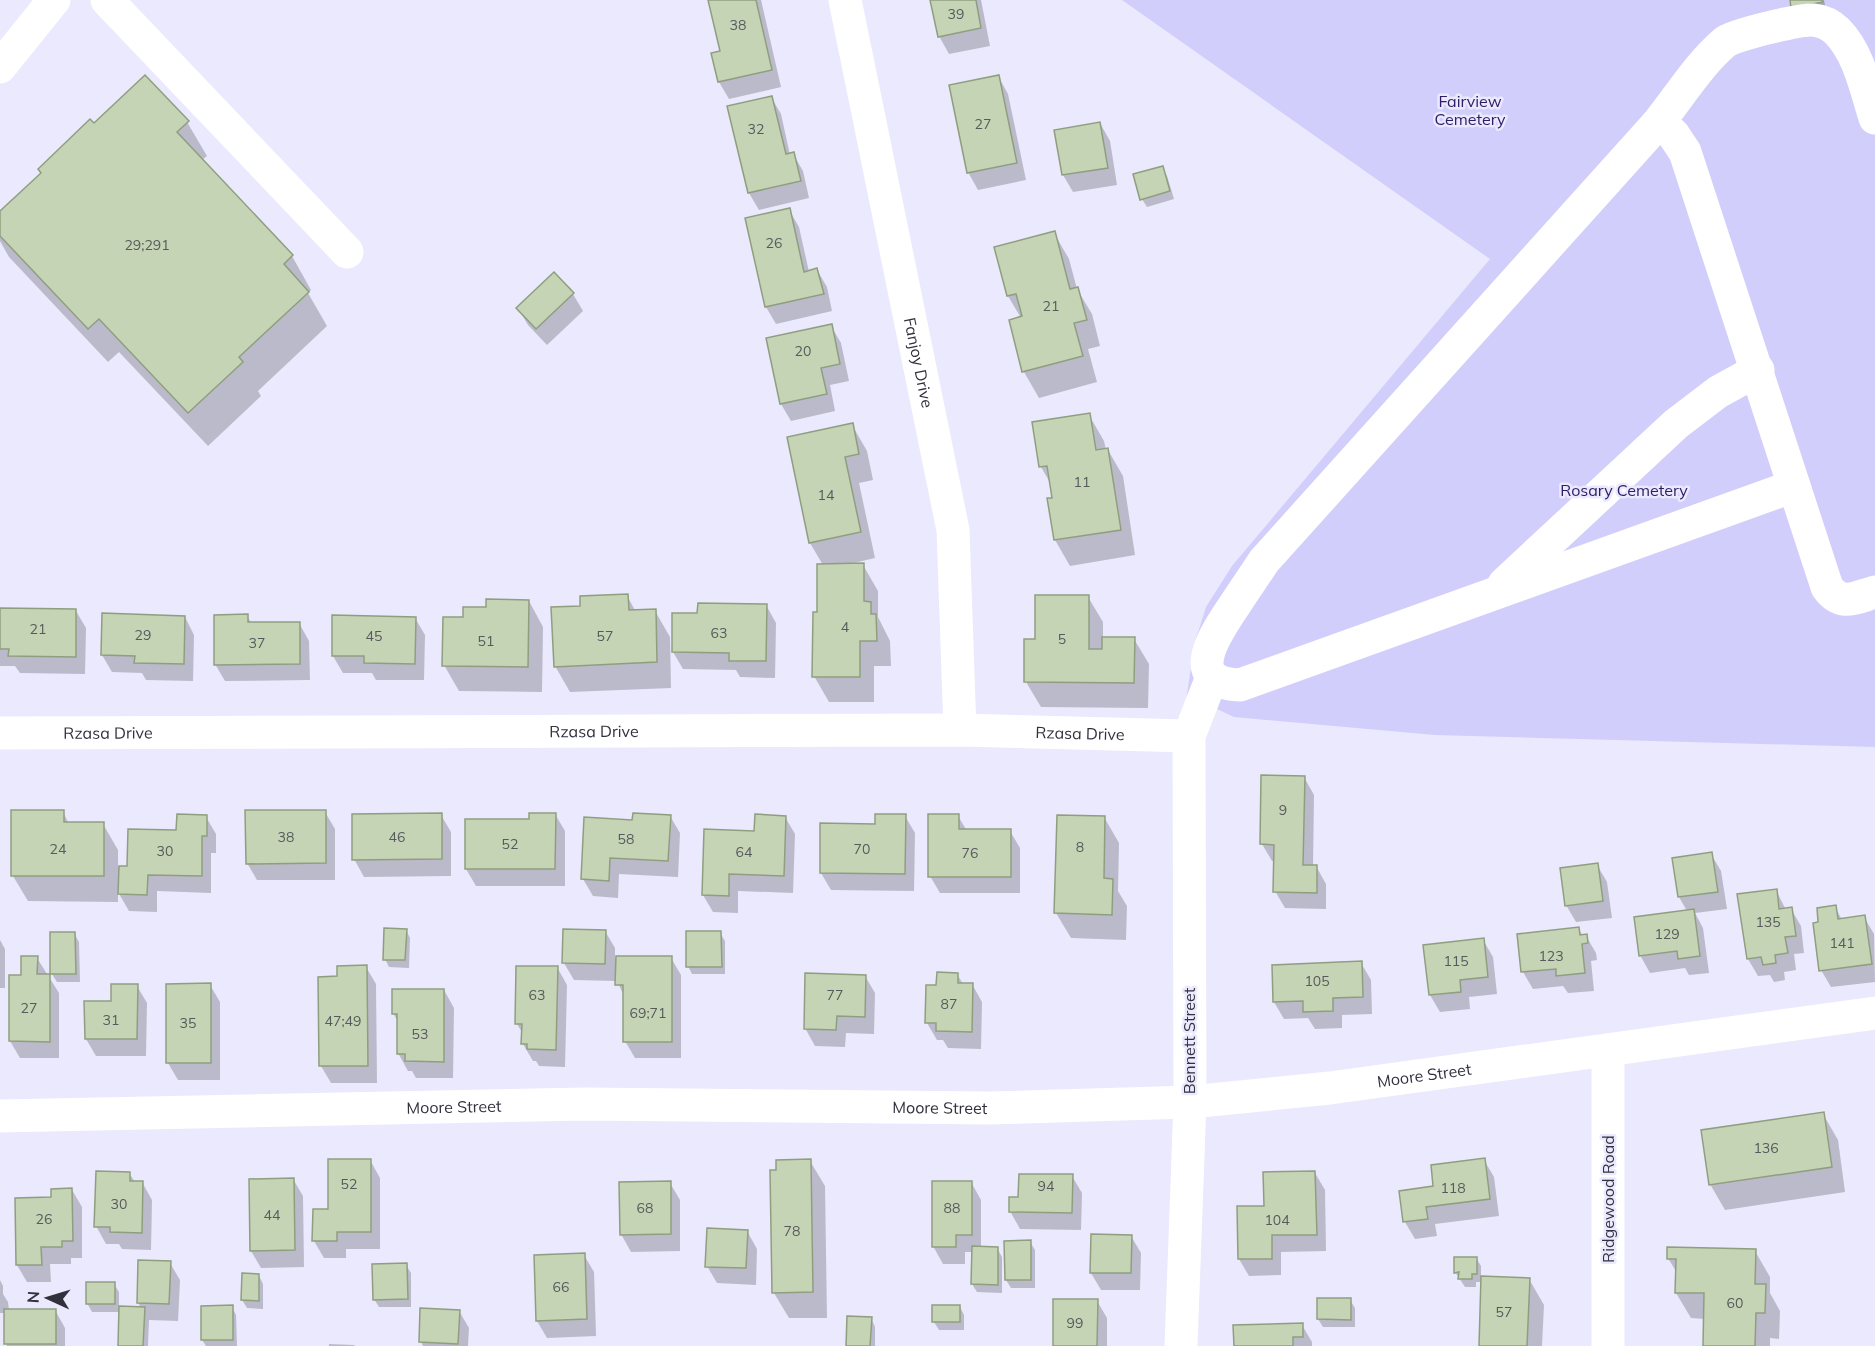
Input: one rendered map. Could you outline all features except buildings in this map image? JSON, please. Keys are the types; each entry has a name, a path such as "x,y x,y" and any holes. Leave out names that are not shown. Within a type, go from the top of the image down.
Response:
{"street":[{"path":"0,67 54,0"},
{"path":"107,0 347,252"},
{"name":"Fanjoy Drive","path":"845,0 954,530 960,730"},
{"path":"1794,486 1239,685 1228,685 1212,677 1206,662 1212,639 1264,561 1658,123 1699,71 1728,40 1794,22 1810,20 1825,22 1837,31 1850,49 1861,74 1875,118"},
{"path":"1658,123 1673,134 1685,152 1827,586 1832,594 1840,599 1849,600 1875,592"},
{"path":"1494,594 1676,424 1718,392 1758,370"},
{"path":"1189,736 1212,677"},
{"name":"Rzasa Drive","path":"0,733 960,730 1189,736"},
{"name":"Bennett Street","path":"1180,1346 1190,1102 1189,736"},
{"name":"Moore Street","path":"0,1116 585,1104 989,1108 1190,1102 1330,1088 1875,1013"},
{"name":"Ridgewood Road","path":"1608,1051 1608,1346"}],"green space":[{"name":"Rosary Cemetery","path":"1122,0 1875,0 1875,747 1435,735 1234,717 1187,695 1194,645 1206,607 1232,566 1490,259"}],"park label":[{"name":"Fairview Cemetery","path":"1470,110"}]}
